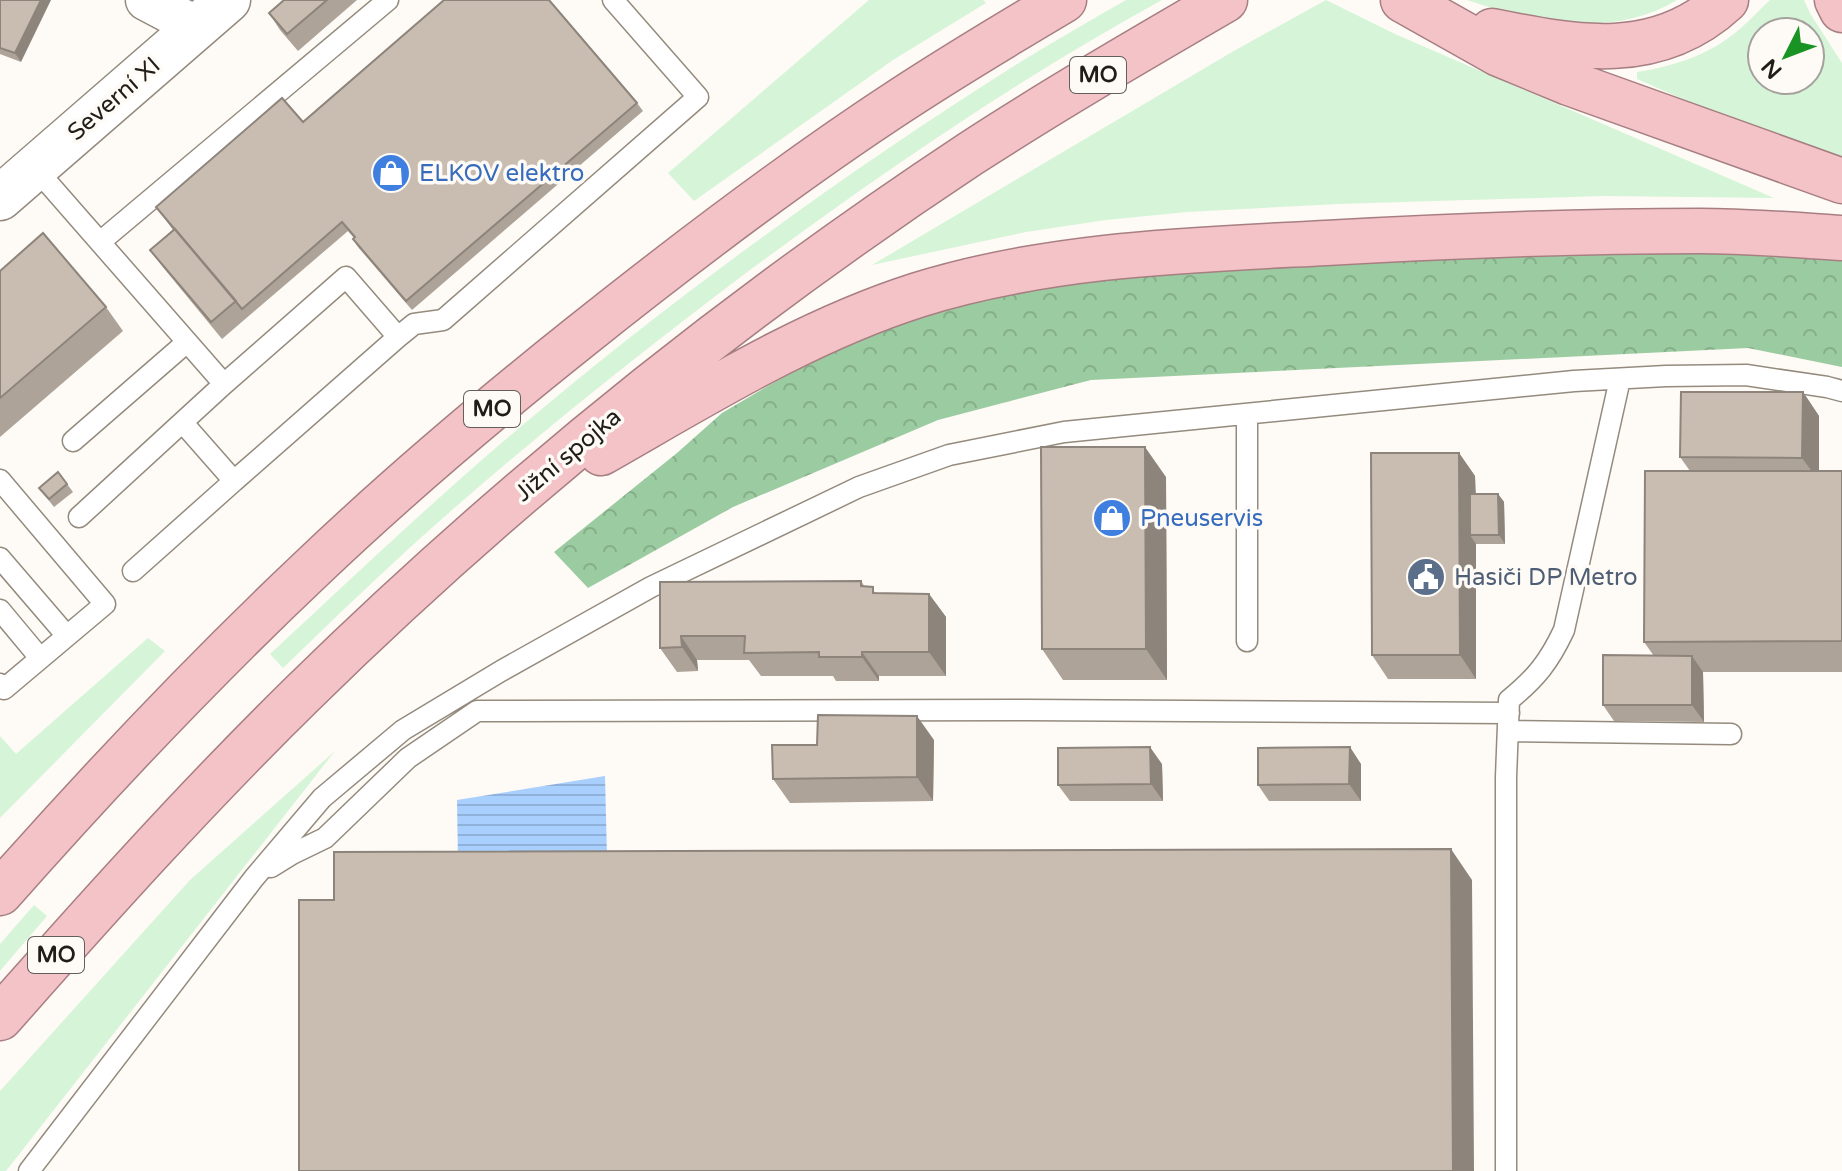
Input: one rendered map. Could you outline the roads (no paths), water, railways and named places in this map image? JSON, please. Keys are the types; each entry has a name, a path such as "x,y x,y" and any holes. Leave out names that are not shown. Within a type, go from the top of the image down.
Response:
{"highway":[{"name":"MO","path":"0,893 208,670 311,568 525,380 774,189 902,100 1064,0"},
{"name":"Jižní spojka","path":"0,1018 205,791 291,704 402,599 631,402 854,233 973,152 1225,0"},
{"path":"1414,5 1477,27 1562,45 1593,47 1629,46 1669,36 1695,24 1726,0"},
{"path":"1837,0 1842,10"},
{"path":"1414,5 1499,54 1569,83 1842,181"},
{"path":"505,508 765,360 866,314 917,295 1005,274 1142,254 1428,238 1702,231 1842,238"}],"street":[{"path":"146,0 213,13"},
{"name":"Severní XI","path":"0,198 213,13"}],"lane":[{"path":"100,242 388,0"},
{"path":"133,571 398,337 414,324 443,320 698,97 613,0"},
{"path":"35,168 224,384"},
{"path":"79,517 346,277 398,337"},
{"path":"73,441 187,342"},
{"path":"29,1171 254,878 322,798 403,730 651,587 859,487 949,455 1064,432 1574,381 1746,375 1842,391"},
{"path":"1506,1171 1506,777 1509,700 1530,684 1552,657 1564,630 1620,379"},
{"path":"1247,414 1247,641"},
{"path":"183,423 234,481"},
{"path":"0,480 105,604 4,689 0,684"},
{"path":"0,558 67,636"},
{"path":"0,610 40,658"},
{"path":"254,878 325,838 408,758 477,711 1041,710 1508,722 1731,734"}],"water":[{"path":"605,776 607,857 458,862 457,800"}],"place":[{"name":"ELKOV elektro","path":"391,173"},
{"name":"Pneuservis","path":"1112,518"},
{"name":"Hasiči DP Metro","path":"1426,577"}]}
